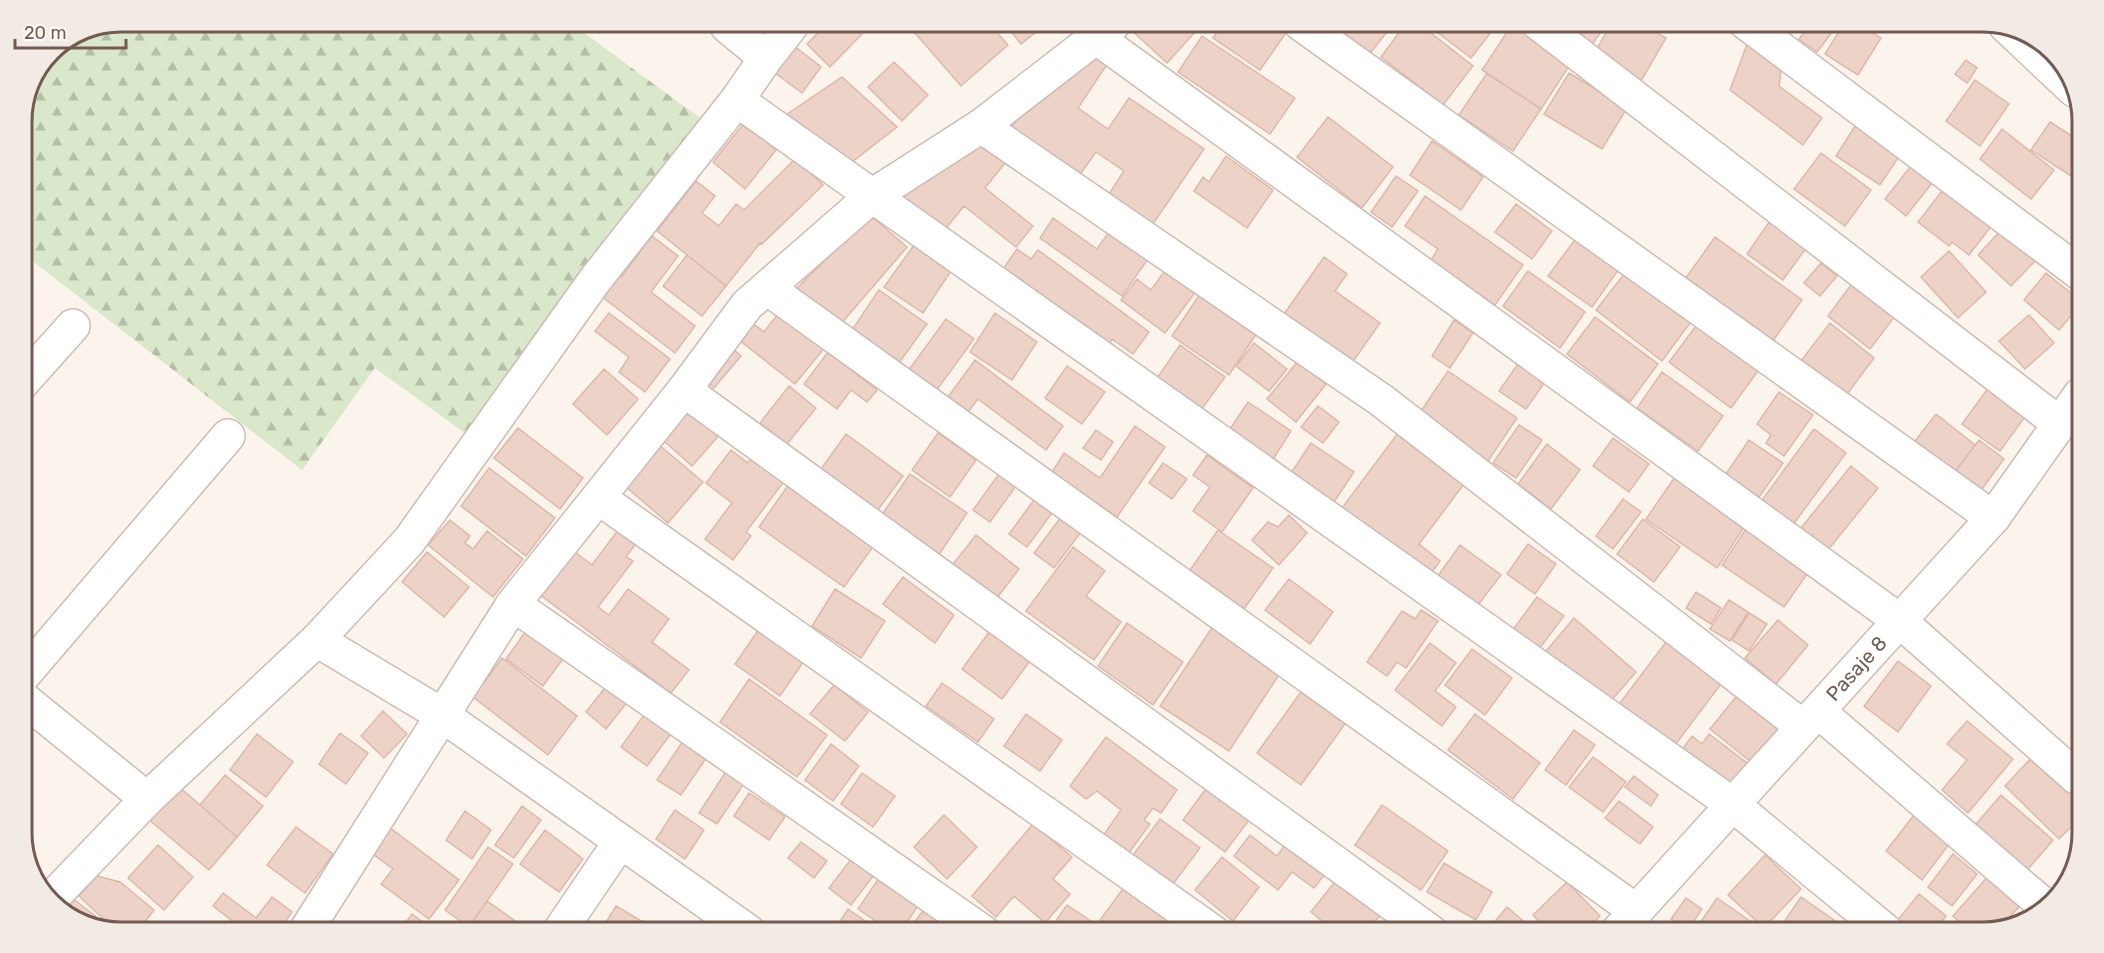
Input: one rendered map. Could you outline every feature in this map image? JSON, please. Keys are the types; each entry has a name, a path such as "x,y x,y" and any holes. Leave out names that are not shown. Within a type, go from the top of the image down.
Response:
{"street":[{"path":"734,32 766,58"},
{"path":"56,893 147,799 317,640 409,541 595,280 737,100 787,32"},
{"path":"311,922 513,604 684,390 747,305 872,196 981,126 1104,32"},
{"path":"1106,32 1900,621 2072,773"},
{"path":"1312,32 1993,518"},
{"path":"1550,32 2060,423"},
{"path":"1758,32 2072,267"},
{"path":"2020,39 2063,79"},
{"path":"737,100 1732,804 1875,922"},
{"path":"981,126 1381,400 1810,719 2039,902"},
{"path":"767,288 1626,921"},
{"path":"32,372 73,326"},
{"path":"684,390 1417,922"},
{"name":"Pasaje 8","path":"1626,921 1993,518 2072,406"},
{"path":"32,665 228,436"},
{"path":"599,498 1199,922"},
{"path":"513,604 969,922"},
{"path":"317,640 442,715 735,922"},
{"path":"32,707 147,799"},
{"path":"566,922 620,842"}],"green space":[{"path":"121,32 583,32 715,129 469,436 375,368 302,470 32,261 32,115 41,81 50,66 62,54 76,43 92,36"}],"building":[{"path":"819,32 860,32 862,34 830,67 807,44"},
{"path":"914,32 996,32 1008,45 961,86"},
{"path":"1012,32 1036,32 1021,44"},
{"path":"1133,32 1195,32 1167,63"},
{"path":"1217,32 1286,33 1260,70 1213,38"},
{"path":"1338,32 1387,32 1368,56"},
{"path":"1399,32 1430,32 1473,66 1443,105 1381,57"},
{"path":"1437,32 1491,32 1471,58"},
{"path":"1507,32 1526,32 1571,63 1541,109 1482,70"},
{"path":"1570,32 1601,32 1591,46"},
{"path":"1606,32 1656,32 1666,38 1641,81 1594,54"},
{"path":"1804,32 1832,32 1817,52 1799,39"},
{"path":"1839,32 1871,32 1881,38 1858,75 1825,54"},
{"path":"1202,36 1295,98 1270,134 1178,72"},
{"path":"1749,39 1781,71 1779,86 1822,118 1803,145 1730,90"},
{"path":"793,45 821,67 802,93 774,72"},
{"path":"1096,50 1110,60 1078,108 1108,129 1129,98 1204,149 1153,224 1109,194 1124,171 1096,152 1081,173 1009,131 1028,103"},
{"path":"1966,60 1977,68 1967,83 1955,74"},
{"path":"894,62 928,95 902,121 868,87"},
{"path":"1487,73 1541,109 1513,151 1459,115"},
{"path":"1569,73 1627,108 1602,149 1544,114"},
{"path":"842,77 897,127 852,162 786,115"},
{"path":"1975,80 2009,104 1980,146 1946,121"},
{"path":"1328,117 1393,167 1362,208 1297,157"},
{"path":"2050,122 2072,136 2072,174 2071,176 2031,150"},
{"path":"744,123 776,150 745,189 713,162"},
{"path":"1855,126 1900,155 1880,185 1836,156"},
{"path":"2002,129 2054,170 2031,199 1980,159"},
{"path":"973,138 1005,163 985,188 1033,226 1016,247 964,206 943,232 898,200"},
{"path":"1432,141 1483,177 1461,210 1410,175"},
{"path":"1821,153 1871,190 1845,226 1794,189"},
{"path":"1226,156 1273,190 1247,228 1194,191 1203,177 1209,182"},
{"path":"796,158 823,185 762,244 760,243 726,286 657,231 696,181 715,196 702,213 719,226 736,204 744,210"},
{"path":"1911,166 1932,183 1906,216 1885,199"},
{"path":"1396,176 1418,191 1392,227 1371,212"},
{"path":"1952,178 2000,215 1969,255 1952,242 1949,246 1918,222"},
{"path":"1425,196 1523,265 1495,305 1431,260 1438,249 1405,226"},
{"path":"1516,204 1552,231 1532,259 1495,232"},
{"path":"870,215 907,247 840,325 797,288"},
{"path":"1053,218 1097,249 1109,232 1148,259 1122,296 1040,238"},
{"path":"1772,218 1809,244 1783,280 1747,254"},
{"path":"2004,227 2038,258 2011,286 1978,255"},
{"path":"652,236 678,256 651,292 695,326 675,353 596,292 612,271 621,277"},
{"path":"1577,237 1619,269 1592,307 1548,276"},
{"path":"1715,237 1802,300 1770,345 1683,282"},
{"path":"914,245 951,271 923,313 884,287"},
{"path":"1017,249 1031,259 1038,250 1149,332 1133,354 1112,339 1106,348 1001,272"},
{"path":"1949,251 1986,292 1958,318 1921,277"},
{"path":"687,255 726,286 702,316 663,286"},
{"path":"1324,257 1347,274 1335,291 1380,323 1352,363 1284,314"},
{"path":"1821,263 1837,276 1820,296 1804,283"},
{"path":"1167,268 1197,290 1165,333 1121,300 1137,279 1151,290"},
{"path":"1528,271 1585,312 1560,348 1503,306"},
{"path":"1625,273 1690,323 1662,361 1596,310"},
{"path":"2046,273 2072,294 2072,315 2059,330 2024,300"},
{"path":"1853,282 1896,315 1870,349 1828,316"},
{"path":"879,290 927,324 899,363 852,330"},
{"path":"1200,294 1257,333 1229,375 1172,336"},
{"path":"781,310 826,346 795,384 729,332 742,315 764,332"},
{"path":"609,313 670,359 645,392 619,372 629,357 595,331"},
{"path":"995,313 1037,342 1012,380 970,352"},
{"path":"2029,315 2054,343 2025,369 1999,341"},
{"path":"1595,317 1658,364 1630,402 1567,354"},
{"path":"946,319 974,339 936,391 908,371"},
{"path":"1454,320 1473,333 1450,368 1432,356"},
{"path":"1830,323 1874,358 1845,397 1800,362"},
{"path":"1696,326 1758,371 1731,408 1669,362"},
{"path":"725,342 741,356 714,388 698,374"},
{"path":"1254,343 1287,369 1269,391 1236,366"},
{"path":"1180,345 1225,377 1199,413 1155,381"},
{"path":"828,352 877,390 867,402 851,390 837,409 804,384"},
{"path":"975,360 1063,426 1046,450 978,399 965,416 945,401"},
{"path":"1298,361 1326,384 1296,422 1267,399"},
{"path":"1520,361 1547,379 1526,409 1499,391"},
{"path":"1067,366 1105,392 1082,424 1045,398"},
{"path":"604,369 638,399 607,435 573,404"},
{"path":"1448,371 1517,418 1488,461 1419,414"},
{"path":"1662,372 1723,416 1698,451 1637,408"},
{"path":"789,386 816,408 787,444 760,423"},
{"path":"1989,387 2027,414 2000,451 1962,424"},
{"path":"1779,392 1813,415 1784,456 1766,443 1771,435 1757,424"},
{"path":"684,400 721,433 692,466 655,433"},
{"path":"1248,402 1291,431 1272,461 1228,432"},
{"path":"1318,406 1339,422 1323,443 1301,427"},
{"path":"1936,414 1975,445 1951,477 1911,446"},
{"path":"1519,425 1542,440 1516,478 1493,463"},
{"path":"1135,426 1165,447 1117,517 1052,472 1064,453 1100,478"},
{"path":"518,428 583,478 560,509 494,458"},
{"path":"1814,429 1846,453 1792,526 1760,503"},
{"path":"1096,430 1113,442 1101,460 1083,448"},
{"path":"938,433 976,460 950,497 912,470"},
{"path":"1398,433 1464,484 1419,544 1440,561 1427,579 1339,512"},
{"path":"846,434 903,476 877,511 821,469"},
{"path":"1613,438 1649,464 1629,492 1593,466"},
{"path":"652,439 703,482 668,523 618,480"},
{"path":"1749,440 1783,463 1757,500 1724,477"},
{"path":"1979,440 2004,459 1977,496 1951,477"},
{"path":"1311,443 1354,472 1330,508 1287,479"},
{"path":"1547,444 1580,470 1551,509 1518,484"},
{"path":"731,450 748,463 753,456 785,480 746,532 751,536 733,560 705,539 732,503 706,483"},
{"path":"1207,455 1253,488 1222,532 1193,511 1210,487 1193,475"},
{"path":"1163,463 1187,479 1172,499 1149,483"},
{"path":"1851,466 1878,488 1828,550 1801,528"},
{"path":"489,468 555,518 526,556 461,506"},
{"path":"910,474 967,513 938,556 881,516"},
{"path":"999,474 1016,486 990,522 973,510"},
{"path":"1677,474 1747,523 1717,568 1646,519"},
{"path":"789,484 875,544 844,587 759,527"},
{"path":"1623,499 1641,512 1613,549 1596,536"},
{"path":"1034,500 1052,513 1027,547 1009,534"},
{"path":"1289,515 1307,533 1279,565 1252,540 1268,522 1278,527"},
{"path":"1061,517 1081,532 1054,568 1034,553"},
{"path":"1643,519 1680,547 1654,582 1617,554"},
{"path":"450,520 470,536 465,543 473,549 487,531 523,559 493,597 428,545"},
{"path":"624,522 642,535 626,557 633,561 598,607 609,615 628,589 669,619 652,642 689,670 671,693 535,591 567,546 592,565"},
{"path":"1748,526 1810,570 1784,607 1722,565"},
{"path":"1218,530 1273,568 1244,609 1190,570"},
{"path":"976,535 1019,569 997,598 953,564"},
{"path":"1528,544 1556,564 1535,594 1507,574"},
{"path":"1460,545 1501,575 1475,609 1435,580"},
{"path":"1073,547 1105,571 1086,596 1121,622 1094,660 1026,611"},
{"path":"427,552 469,587 444,617 402,582"},
{"path":"903,577 954,615 935,643 883,604"},
{"path":"1289,579 1333,612 1310,644 1265,610"},
{"path":"835,589 885,621 861,658 812,626"},
{"path":"1696,592 1721,608 1711,624 1686,608"},
{"path":"1537,597 1564,616 1536,653 1510,634"},
{"path":"1729,600 1748,612 1730,641 1710,629"},
{"path":"1421,610 1438,621 1406,668 1397,662 1387,676 1367,662 1402,611 1415,619"},
{"path":"1749,613 1767,624 1749,651 1732,640"},
{"path":"1574,618 1636,672 1604,709 1542,656"},
{"path":"1778,620 1808,645 1776,684 1745,658"},
{"path":"763,623 808,655 780,696 735,664"},
{"path":"1127,623 1183,662 1153,705 1098,666"},
{"path":"1213,626 1282,670 1229,751 1160,706"},
{"path":"992,628 1032,658 1002,699 962,669"},
{"path":"526,631 563,659 543,686 506,659"},
{"path":"1669,638 1724,680 1672,749 1617,707"},
{"path":"1430,643 1456,663 1435,691 1456,707 1442,726 1395,690"},
{"path":"1472,649 1512,678 1485,715 1445,685"},
{"path":"502,658 577,716 548,755 473,697"},
{"path":"1898,661 1931,686 1898,732 1864,706"},
{"path":"749,679 827,735 797,777 720,722"},
{"path":"942,683 994,719 978,742 926,706"},
{"path":"608,684 629,700 606,729 586,712"},
{"path":"834,685 868,712 845,741 810,714"},
{"path":"1301,692 1345,724 1301,785 1257,753"},
{"path":"1740,692 1791,734 1761,770 1710,729"},
{"path":"649,708 676,727 647,766 621,747"},
{"path":"383,711 407,734 384,758 361,736"},
{"path":"1026,714 1062,740 1040,771 1004,746"},
{"path":"1475,714 1540,763 1513,799 1448,750"},
{"path":"1967,721 2013,759 1968,813 1942,790 1967,760 1947,744"},
{"path":"1574,730 1595,745 1566,785 1545,770"},
{"path":"340,733 368,753 346,784 319,764"},
{"path":"257,734 293,762 266,797 230,770"},
{"path":"1709,734 1751,766 1730,794 1678,755 1692,736 1702,744"},
{"path":"1106,737 1177,790 1161,813 1153,808 1144,820 1150,824 1128,854 1103,836 1121,810 1097,791 1086,799 1070,786"},
{"path":"683,741 707,757 681,795 657,780"},
{"path":"831,744 859,766 833,801 805,780"},
{"path":"2035,754 2072,789 2072,826 2059,839 2005,786"},
{"path":"1593,757 1626,782 1603,812 1569,787"},
{"path":"727,770 745,782 717,824 699,813"},
{"path":"862,773 895,796 873,827 841,804"},
{"path":"225,775 263,806 237,837 200,805"},
{"path":"1634,776 1658,795 1651,806 1625,787"},
{"path":"1210,783 1252,816 1225,852 1183,820"},
{"path":"177,785 237,837 209,870 148,819"},
{"path":"749,793 785,817 769,840 734,816"},
{"path":"2001,795 2053,840 2023,875 1972,829"},
{"path":"1619,801 1653,827 1640,844 1605,818"},
{"path":"1382,805 1448,851 1421,890 1355,845"},
{"path":"522,806 541,820 514,858 495,845"},
{"path":"675,810 704,830 685,859 656,839"},
{"path":"465,811 491,830 472,859 446,840"},
{"path":"944,815 977,847 947,879 914,847"},
{"path":"1914,815 1950,843 1922,880 1886,851"},
{"path":"1160,819 1200,848 1173,884 1133,855"},
{"path":"1033,824 1072,857 1053,879 1070,894 1046,922 1014,896 996,917 972,896"},
{"path":"296,827 333,854 305,893 267,865"},
{"path":"389,827 459,880 429,919 381,884 393,869 370,852"},
{"path":"545,830 583,859 559,892 520,864"},
{"path":"1250,835 1277,856 1290,838 1329,869 1314,888 1292,872 1278,890 1234,856"},
{"path":"801,842 827,861 814,878 788,858"},
{"path":"158,845 193,877 164,910 128,878"},
{"path":"488,847 513,864 472,922 462,922 445,910"},
{"path":"1953,854 1977,874 1952,906 1928,887"},
{"path":"1765,855 1801,889 1770,922 1757,922 1728,895"},
{"path":"1222,857 1259,887 1233,921 1195,890"},
{"path":"852,858 874,875 851,905 829,888"},
{"path":"1444,863 1492,892 1476,920 1427,892"},
{"path":"1991,873 2023,902 2009,918 2001,920 1960,922 1953,916"},
{"path":"1341,874 1385,909 1375,922 1324,922 1311,912"},
{"path":"97,876 120,882 154,910 145,922 105,920 79,896"},
{"path":"879,878 918,906 907,922 877,922 858,909"},
{"path":"1128,882 1182,922 1103,922 1100,920"},
{"path":"1567,882 1600,916 1594,922 1540,922 1533,915"},
{"path":"223,893 256,918 272,897 292,912 285,922 234,922 213,906"},
{"path":"67,894 99,919 76,910 62,900"},
{"path":"1919,894 1946,916 1942,922 1896,922"},
{"path":"1801,897 1834,920 1833,922 1784,922"},
{"path":"1686,898 1702,909 1693,922 1676,922 1671,919"},
{"path":"1717,898 1751,922 1701,922"},
{"path":"487,901 517,922 472,922"},
{"path":"1067,905 1092,922 1055,922"},
{"path":"616,906 643,922 606,922"},
{"path":"1507,907 1524,922 1494,922"},
{"path":"925,908 945,922 914,922"},
{"path":"848,909 867,922 840,922"},
{"path":"412,914 423,922 406,922"},
{"path":"1395,915 1405,922 1390,922"}]}
